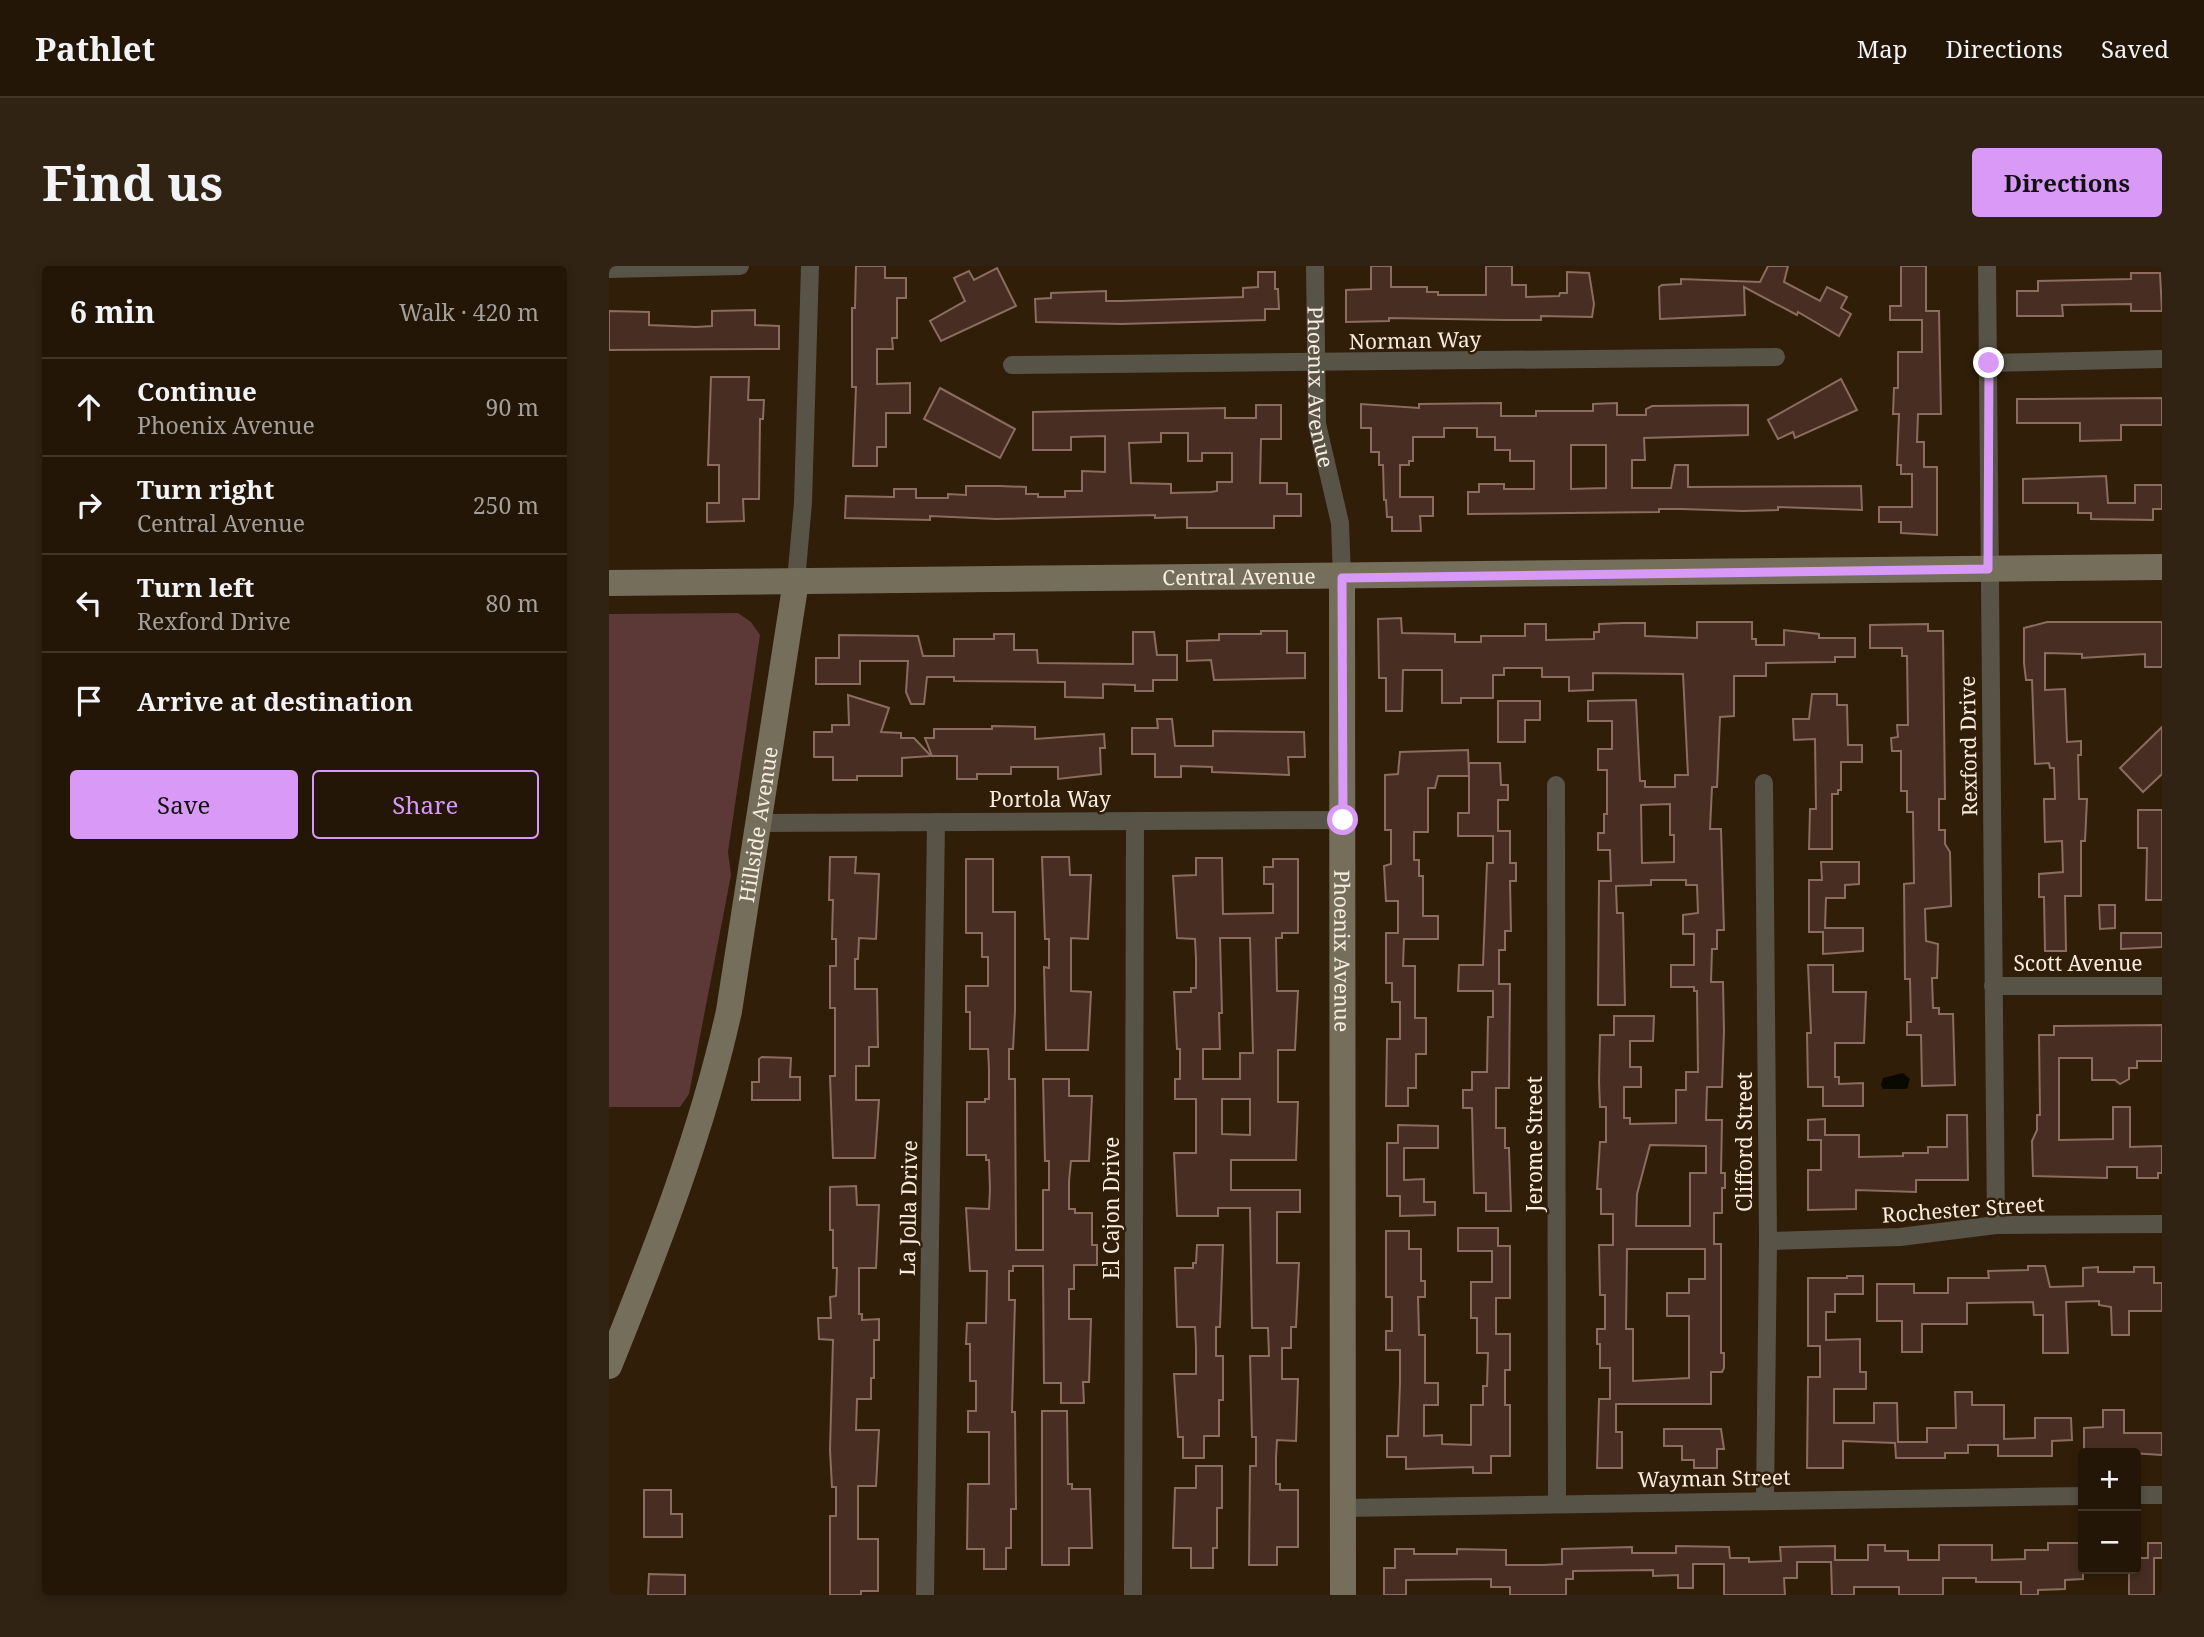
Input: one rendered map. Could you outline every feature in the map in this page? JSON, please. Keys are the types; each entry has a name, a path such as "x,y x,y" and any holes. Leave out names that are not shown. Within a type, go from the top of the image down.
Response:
{"street":[{"path":"609,268 740,266"},
{"name":"Hillside Avenue","path":"609,1366 664,1225 714,1079 729,1011 756,823 796,582 803,503 810,266"},
{"name":"Phoenix Avenue","path":"1315,266 1314,364 1317,424 1340,523 1342,578 1343,1595"},
{"name":"Rexford Drive","path":"1987,266 1996,1225"},
{"name":"Norman Way","path":"1012,365 1314,364 1776,356"},
{"path":"1989,363 2162,359"},
{"name":"Central Avenue","path":"609,583 1342,578 2162,567"},
{"name":"Clifford Street","path":"1764,783 1767,1241 1765,1500"},
{"name":"Jerome Street","path":"1556,785 1557,1503"},
{"name":"Portola Way","path":"756,823 1343,820"},
{"name":"El Cajon Drive","path":"1133,1595 1135,821"},
{"name":"La Jolla Drive","path":"925,1595 936,822"},
{"name":"Scott Avenue","path":"1993,986 2162,986"},
{"name":"Rochester Street","path":"1767,1241 1900,1237 1996,1225 2162,1224"},
{"path":"2141,1496 2162,1495"},
{"name":"Wayman Street","path":"1345,1508 2078,1496"}],"shaded area":[{"path":"738,613 751,622 760,635 728,852 731,875 689,1094 680,1107 609,1107 609,614"},
{"path":"1903,1073 1910,1079 1907,1089 1883,1089 1883,1078"}],"building":[{"path":"856,266 885,266 885,278 906,278 906,298 897,298 897,338 892,338 893,349 877,349 877,384 910,383 910,413 886,413 886,447 877,447 877,466 853,466 856,387 852,387 852,308 855,308"},
{"path":"1371,266 1391,266 1391,287 1427,287 1427,292 1438,292 1438,295 1486,295 1486,266 1512,266 1512,285 1526,285 1526,297 1559,296 1560,293 1567,293 1567,272 1589,273 1594,304 1592,317 1541,316 1541,320 1389,318 1389,321 1346,322 1346,290 1371,289"},
{"path":"1768,266 1788,266 1784,282 1820,301 1827,287 1847,297 1841,308 1851,314 1839,336 1798,312 1797,315 1744,287 1745,315 1660,319 1659,287 1662,285 1681,284 1681,279 1760,282"},
{"path":"1901,266 1926,266 1926,311 1939,311 1941,414 1918,414 1917,442 1924,442 1924,467 1937,467 1937,535 1901,533 1901,522 1879,522 1879,507 1912,507 1912,474 1901,474 1901,465 1897,465 1899,414 1893,414 1894,388 1898,388 1898,352 1922,352 1922,320 1890,320 1890,306 1901,306"},
{"path":"997,268 1016,306 941,341 930,321 965,301 954,278 969,271 974,280"},
{"path":"1258,272 1275,272 1275,289 1278,289 1279,309 1265,309 1265,320 1121,324 1036,322 1035,299 1051,298 1051,293 1106,291 1106,301 1243,297 1243,288 1258,287"},
{"path":"2131,273 2160,273 2162,311 2131,311 2131,304 2062,305 2063,316 2017,316 2017,291 2038,291 2038,281 2131,279"},
{"path":"755,310 755,325 779,326 779,349 609,350 609,311 649,312 649,325 696,327 712,326 712,311"},
{"path":"711,377 749,377 748,400 764,400 763,419 760,419 759,499 743,499 744,521 707,522 707,503 719,503 719,465 708,465"},
{"path":"1841,379 1857,410 1795,438 1793,432 1778,439 1768,420"},
{"path":"940,388 1015,429 1000,458 924,419"},
{"path":"2162,398 2162,425 2121,425 2121,440 2080,441 2080,423 2017,423 2017,399"},
{"path":"1501,403 1501,416 1536,416 1536,411 1593,411 1593,404 1617,403 1617,415 1646,415 1646,409 1652,406 1748,405 1748,435 1644,438 1645,460 1632,460 1632,488 1671,488 1675,465 1688,465 1688,487 1861,486 1862,510 1778,507 1778,510 1743,511 1659,509 1659,512 1468,514 1468,492 1479,492 1479,484 1504,484 1504,489 1534,489 1534,461 1510,461 1510,450 1495,450 1495,437 1477,437 1477,428 1444,428 1444,437 1413,437 1413,461 1409,461 1409,465 1400,465 1400,497 1433,497 1433,516 1420,516 1421,531 1392,531 1392,517 1387,517 1384,500 1383,465 1379,465 1379,452 1371,452 1371,428 1361,428 1361,404 1419,408 1419,404","holes":["1571,445 1606,445 1606,488 1571,489"]},
{"path":"1256,405 1281,405 1281,439 1261,439 1260,483 1287,483 1287,494 1301,494 1301,516 1274,516 1274,528 1187,528 1187,517 1155,518 1155,515 996,519 930,516 930,520 845,518 846,496 894,497 894,489 916,489 916,498 948,498 948,494 966,495 966,486 1000,486 1026,487 1026,494 1038,494 1038,497 1065,497 1065,491 1082,491 1082,471 1105,472 1105,436 1071,437 1071,450 1033,450 1033,412 1225,408 1225,418 1256,418","holes":["1161,433 1188,433 1188,461 1202,461 1202,453 1232,453 1232,482 1217,482 1217,491 1171,493 1171,484 1131,483 1129,443 1161,442"]},
{"path":"2106,476 2108,503 2135,503 2135,485 2162,485 2162,509 2153,509 2153,520 2091,519 2091,513 2078,513 2078,503 2023,503 2023,479"},
{"path":"1401,618 1402,633 1455,634 1455,642 1481,642 1481,636 1525,636 1525,624 1546,624 1546,640 1594,639 1594,632 1599,632 1599,624 1623,623 1645,623 1645,636 1697,638 1697,622 1752,622 1752,639 1756,639 1756,645 1784,645 1784,630 1819,634 1819,638 1855,638 1855,657 1835,657 1835,662 1766,663 1766,676 1734,676 1734,716 1720,717 1717,787 1712,787 1710,829 1721,829 1724,930 1717,930 1717,949 1712,949 1711,982 1723,982 1724,1031 1722,1087 1707,1087 1706,1120 1722,1120 1721,1173 1725,1173 1725,1188 1722,1188 1722,1213 1714,1213 1714,1244 1721,1244 1721,1353 1724,1353 1724,1368 1722,1372 1711,1372 1711,1404 1616,1404 1616,1432 1622,1432 1622,1468 1597,1468 1599,1399 1610,1399 1610,1368 1600,1368 1600,1344 1597,1344 1597,1329 1605,1329 1605,1295 1600,1295 1599,1245 1613,1245 1613,1214 1601,1214 1601,1189 1597,1189 1600,1142 1606,1142 1606,1107 1600,1107 1600,1035 1614,1035 1614,1016 1654,1016 1653,1041 1630,1041 1630,1067 1641,1067 1641,1087 1624,1087 1624,1118 1630,1118 1630,1124 1676,1123 1676,1090 1686,1090 1686,1072 1698,1072 1697,991 1694,991 1694,987 1671,987 1671,965 1694,965 1694,934 1683,934 1683,915 1698,913 1697,885 1686,885 1686,880 1651,880 1651,885 1616,886 1617,913 1623,913 1625,1005 1598,1005 1599,881 1611,881 1610,850 1598,850 1598,833 1604,833 1604,814 1607,814 1607,770 1598,770 1598,749 1612,749 1612,721 1588,721 1588,701 1636,700 1640,781 1645,781 1645,787 1675,787 1675,775 1688,775 1683,674 1593,673 1593,690 1569,691 1569,677 1542,677 1542,668 1504,668 1504,675 1493,675 1493,698 1461,698 1461,703 1442,703 1442,670 1403,670 1402,711 1386,711 1386,678 1379,678 1378,619","holes":["1670,804 1670,835 1674,835 1674,862 1642,863 1641,805","1650,1145 1706,1146 1706,1173 1690,1173 1690,1226 1636,1226 1637,1194","1627,1249 1705,1249 1705,1279 1689,1279 1689,1293 1667,1293 1667,1316 1689,1316 1689,1378 1633,1381 1633,1329 1626,1329"]},
{"path":"2047,622 2162,622 2162,667 2145,667 2145,654 2082,658 2082,654 2045,653 2045,690 2065,689 2067,742 2081,741 2081,755 2078,755 2079,799 2087,799 2085,841 2081,841 2081,896 2065,896 2066,951 2045,951 2044,897 2039,897 2039,874 2063,872 2062,841 2045,842 2044,799 2055,799 2054,768 2050,768 2049,763 2035,764 2032,680 2026,680 2024,663 2024,628"},
{"path":"1928,624 1928,631 1943,631 1945,799 1939,799 1939,830 1945,830 1945,844 1950,852 1951,906 1925,909 1926,941 1938,944 1937,978 1932,978 1933,1008 1939,1008 1939,1014 1953,1014 1955,1085 1922,1086 1921,1035 1907,1035 1907,1022 1911,1022 1910,979 1905,979 1904,884 1914,883 1913,812 1907,812 1907,791 1901,791 1901,751 1892,751 1891,738 1898,737 1897,725 1908,725 1907,656 1902,656 1902,648 1870,648 1870,625"},
{"path":"1261,631 1287,631 1287,653 1305,653 1305,678 1214,680 1211,660 1187,661 1187,641 1219,640 1219,634 1261,634"},
{"path":"1133,632 1154,632 1157,655 1177,655 1177,680 1153,680 1153,691 1135,691 1135,685 1103,684 1103,698 1065,697 1065,682 954,681 954,677 927,677 924,704 911,704 906,692 908,661 860,661 860,684 816,684 816,658 839,658 839,635 918,636 923,656 954,656 954,639 994,639 994,634 1014,634 1014,650 1037,650 1038,663 1133,664"},
{"path":"1812,694 1837,694 1837,705 1847,705 1848,745 1862,745 1862,762 1841,762 1841,790 1838,790 1838,794 1832,794 1832,849 1809,849 1810,809 1816,809 1815,739 1794,740 1793,719 1809,719"},
{"path":"848,695 889,708 881,732 901,733 901,738 914,738 931,756 902,758 902,776 857,776 857,780 833,780 833,757 814,757 814,732 832,732 832,725 849,725"},
{"path":"1498,701 1540,701 1540,720 1525,720 1525,742 1498,742"},
{"path":"1157,719 1172,719 1175,746 1213,746 1213,731 1304,732 1305,757 1288,757 1289,775 1212,772 1212,767 1181,766 1181,777 1155,777 1155,754 1132,754 1132,728 1158,728"},
{"path":"992,726 1035,727 1035,739 1104,734 1105,748 1100,748 1101,774 1058,779 1058,767 1011,767 1011,774 977,774 977,779 957,779 957,756 932,756 925,738 934,738 934,729 992,729"},
{"path":"2162,727 2162,774 2143,792 2120,768"},
{"path":"1468,750 1469,776 1438,776 1435,788 1428,788 1428,832 1414,832 1414,860 1419,860 1419,876 1423,876 1423,916 1438,916 1438,939 1404,939 1403,966 1415,966 1415,1018 1426,1018 1426,1054 1416,1054 1416,1088 1408,1088 1408,1106 1386,1106 1387,1039 1400,1039 1400,1002 1392,1002 1392,983 1386,983 1386,933 1398,933 1398,901 1386,901 1384,866 1391,864 1391,830 1385,830 1385,775 1398,774 1400,752"},
{"path":"1469,763 1500,763 1501,785 1508,785 1508,800 1498,800 1498,831 1510,831 1510,863 1516,863 1516,881 1510,881 1511,931 1505,931 1505,950 1499,950 1499,984 1510,984 1509,1088 1496,1088 1496,1128 1505,1128 1505,1148 1509,1148 1511,1211 1486,1211 1486,1193 1474,1193 1472,1108 1463,1108 1463,1090 1472,1090 1472,1072 1487,1072 1488,1017 1493,1017 1493,991 1458,991 1459,965 1483,965 1487,863 1493,863 1493,836 1458,836 1458,813 1469,813"},
{"path":"2138,810 2162,810 2162,900 2146,900 2147,848 2138,848"},
{"path":"830,857 856,857 855,873 879,874 876,939 859,938 858,959 855,959 855,989 877,989 878,1047 869,1047 869,1066 856,1066 856,1100 879,1100 875,1158 833,1158 830,1076 835,1076 835,1008 830,1008 830,966 836,966 836,939 832,939 833,900 829,900"},
{"path":"1042,857 1069,857 1070,875 1091,875 1088,939 1071,938 1071,991 1091,992 1088,1050 1046,1050 1044,967 1049,968 1049,939 1045,939"},
{"path":"1196,858 1222,858 1223,914 1273,913 1273,884 1264,884 1264,867 1273,867 1273,859 1298,859 1298,933 1282,933 1282,938 1276,938 1277,991 1298,991 1295,1050 1278,1050 1278,1102 1298,1102 1296,1160 1231,1160 1231,1190 1300,1190 1300,1212 1277,1212 1277,1263 1299,1263 1296,1327 1291,1327 1291,1348 1282,1348 1282,1379 1298,1379 1296,1441 1277,1440 1276,1457 1276,1484 1280,1484 1280,1490 1298,1490 1298,1547 1277,1547 1277,1565 1249,1565 1250,1466 1256,1466 1256,1437 1252,1437 1250,1356 1269,1356 1268,1328 1252,1328 1250,1208 1218,1208 1218,1216 1177,1216 1174,1153 1196,1153 1196,1099 1175,1099 1175,1079 1180,1079 1180,1049 1177,1049 1174,992 1191,992 1191,988 1196,988 1196,958 1195,939 1177,938 1173,876 1196,875","holes":["1220,938 1250,938 1253,1053 1240,1053 1240,1079 1203,1079 1203,1049 1220,1049","1222,1099 1250,1099 1250,1135 1222,1134"]},
{"path":"966,859 993,859 993,912 1015,912 1015,1011 1013,1049 1009,1049 1009,1079 1015,1079 1016,1250 1043,1250 1043,1190 1049,1190 1049,1161 1045,1161 1043,1079 1069,1079 1069,1096 1092,1096 1089,1161 1071,1161 1069,1181 1069,1209 1075,1209 1075,1213 1092,1213 1092,1245 1097,1245 1097,1265 1074,1265 1074,1289 1069,1289 1069,1319 1091,1319 1089,1382 1083,1382 1084,1403 1061,1403 1061,1383 1044,1383 1043,1266 1013,1266 1013,1271 1009,1271 1009,1300 1015,1300 1012,1412 1015,1412 1016,1509 1011,1509 1011,1548 1006,1548 1006,1569 984,1569 984,1549 967,1549 968,1484 989,1484 989,1432 968,1432 968,1411 976,1411 976,1381 970,1381 967,1323 986,1323 987,1271 970,1271 966,1208 989,1209 990,1189 989,1160 986,1160 986,1155 967,1155 967,1102 985,1102 985,1099 989,1099 989,1069 988,1049 970,1049 970,1012 966,1012 966,986 988,986 988,957 982,957 982,933 966,933"},
{"path":"1821,862 1859,862 1859,884 1845,885 1845,898 1826,898 1825,928 1863,928 1863,951 1823,954 1823,932 1809,932 1809,880 1822,880"},
{"path":"2099,905 2115,905 2115,928 2100,929"},
{"path":"2121,933 2162,933 2162,947 2121,949"},
{"path":"1808,965 1833,965 1833,992 1866,992 1864,1043 1835,1043 1835,1077 1839,1077 1839,1084 1863,1083 1863,1106 1823,1106 1823,1087 1808,1087 1807,1033 1811,1033"},
{"path":"2162,1025 2162,1061 2137,1061 2137,1068 2129,1068 2129,1079 2120,1084 2115,1080 2092,1080 2092,1058 2059,1058 2059,1140 2113,1139 2113,1107 2130,1107 2130,1147 2162,1146 2162,1173 2158,1173 2158,1178 2137,1178 2137,1167 2107,1167 2107,1178 2033,1176 2032,1141 2037,1130 2037,1115 2040,1115 2039,1035 2054,1035 2054,1026"},
{"path":"791,1058 790,1077 800,1077 800,1100 752,1100 752,1082 759,1082 759,1059"},
{"path":"1947,1115 1967,1115 1968,1180 1916,1180 1916,1192 1856,1190 1856,1209 1808,1210 1808,1170 1821,1170 1821,1140 1808,1140 1808,1120 1825,1119 1825,1135 1859,1135 1859,1157 1903,1156 1903,1153 1928,1153 1928,1147 1947,1147"},
{"path":"1398,1125 1438,1126 1438,1148 1404,1148 1404,1180 1424,1179 1424,1202 1435,1202 1435,1215 1400,1216 1400,1196 1387,1196 1387,1143 1398,1143"},
{"path":"856,1186 857,1205 879,1205 876,1268 859,1268 859,1314 862,1314 862,1320 879,1319 879,1340 874,1340 871,1399 857,1399 856,1430 879,1430 876,1486 858,1486 858,1539 878,1539 878,1591 861,1591 861,1595 830,1595 830,1516 836,1516 836,1487 832,1487 830,1450 833,1340 819,1339 818,1318 831,1318 830,1297 836,1296 837,1268 833,1268 830,1187"},
{"path":"1458,1228 1498,1228 1498,1246 1510,1246 1510,1298 1496,1298 1496,1334 1510,1334 1510,1370 1505,1370 1505,1405 1510,1405 1510,1456 1491,1456 1491,1473 1473,1473 1473,1467 1406,1469 1406,1457 1387,1457 1387,1436 1398,1436 1400,1350 1386,1350 1386,1331 1392,1331 1392,1297 1386,1297 1386,1231 1409,1231 1409,1249 1421,1249 1421,1281 1425,1281 1425,1297 1418,1297 1419,1335 1425,1335 1425,1383 1438,1383 1438,1405 1424,1405 1424,1436 1442,1435 1442,1444 1471,1445 1471,1405 1483,1405 1483,1386 1487,1386 1488,1353 1477,1353 1477,1318 1471,1318 1471,1282 1492,1282 1492,1251 1458,1251"},
{"path":"1197,1245 1223,1245 1220,1327 1216,1327 1216,1356 1223,1356 1223,1400 1219,1400 1219,1436 1204,1436 1204,1458 1183,1458 1183,1437 1178,1437 1174,1374 1196,1374 1196,1347 1195,1327 1177,1327 1175,1268 1193,1268"},
{"path":"2028,1266 2045,1266 2050,1287 2083,1286 2083,1268 2098,1267 2098,1272 2134,1272 2134,1267 2154,1267 2154,1283 2162,1283 2162,1311 2129,1311 2129,1335 2112,1335 2111,1307 2099,1305 2099,1301 2066,1302 2068,1353 2043,1353 2043,1315 2034,1315 2033,1302 1967,1303 1967,1324 1922,1324 1922,1352 1902,1352 1902,1321 1877,1321 1877,1284 1914,1284 1914,1293 1948,1293 1948,1278 1989,1278 1988,1271 2028,1270"},
{"path":"1863,1276 1863,1294 1835,1294 1835,1312 1826,1312 1826,1340 1860,1339 1860,1372 1866,1372 1866,1389 1834,1389 1834,1423 1874,1423 1874,1403 1897,1403 1898,1442 1927,1442 1927,1428 1956,1428 1955,1392 1972,1392 1972,1405 2004,1405 2004,1439 2035,1438 2035,1418 2071,1418 2072,1440 2052,1441 2052,1456 1998,1456 1998,1445 1968,1445 1968,1453 1945,1453 1945,1458 1896,1458 1895,1443 1843,1441 1843,1468 1807,1468 1808,1377 1820,1377 1820,1346 1808,1346 1808,1278"},
{"path":"2103,1410 2124,1410 2124,1433 2162,1433 2162,1455 2141,1454 2141,1448 2084,1448 2084,1428 2103,1427"},
{"path":"1042,1411 1067,1411 1068,1484 1072,1484 1072,1489 1090,1489 1092,1548 1069,1548 1069,1565 1042,1565"},
{"path":"1664,1429 1721,1429 1724,1449 1717,1449 1717,1468 1694,1468 1694,1460 1682,1460 1682,1446 1664,1446"},
{"path":"1196,1466 1222,1466 1222,1508 1217,1508 1217,1548 1213,1548 1213,1568 1191,1568 1191,1548 1173,1548 1175,1488 1196,1488"},
{"path":"644,1490 671,1490 671,1514 682,1514 682,1537 644,1537"},
{"path":"2048,1543 2078,1543 2078,1574 2083,1574 2083,1579 2065,1580 2065,1589 2038,1590 2038,1595 2021,1595 2021,1582 1976,1582 1976,1578 1943,1578 1943,1595 1899,1595 1899,1587 1854,1587 1854,1595 1832,1595 1831,1562 1797,1562 1797,1578 1784,1578 1785,1595 1724,1595 1724,1564 1693,1564 1693,1588 1678,1588 1678,1575 1653,1576 1653,1570 1573,1571 1573,1579 1566,1579 1566,1595 1510,1595 1510,1587 1491,1587 1491,1579 1406,1580 1406,1595 1384,1595 1384,1568 1395,1568 1395,1549 1414,1549 1414,1554 1457,1554 1457,1549 1506,1550 1506,1565 1562,1564 1562,1549 1632,1547 1632,1553 1676,1553 1676,1546 1729,1547 1730,1558 1749,1558 1749,1562 1781,1561 1780,1547 1835,1546 1835,1560 1868,1560 1868,1545 1885,1545 1885,1551 1908,1551 1908,1560 1939,1560 1939,1545 1992,1545 1992,1560 2025,1559 2025,1550 2048,1550"},
{"path":"2148,1543 2162,1543 2162,1558 2154,1558 2154,1595 2129,1595 2129,1574 2141,1574 2141,1558 2148,1558"},
{"path":"649,1574 685,1575 685,1595 648,1595"}],"route":[{"path":"1343,820 1342,578 1988,569 1989,363"}]}
